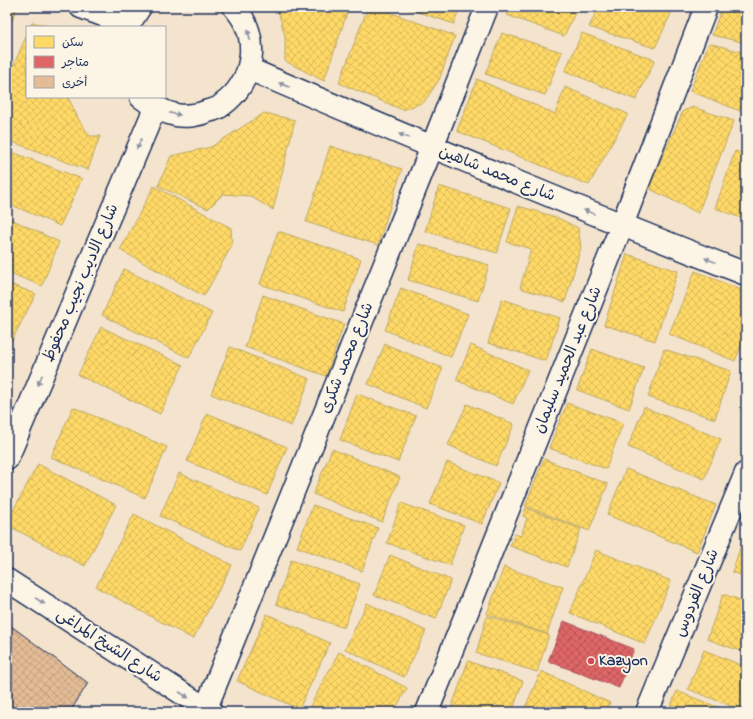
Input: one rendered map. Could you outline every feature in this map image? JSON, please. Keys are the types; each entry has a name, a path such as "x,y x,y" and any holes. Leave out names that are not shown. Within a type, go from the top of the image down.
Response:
{"street":[{"path":"81,7 131,19"},
{"path":"148,102 177,116 200,115 222,106 239,90 249,70 252,50 249,31 240,13 234,7"},
{"name":"شارع محمد شكرى","path":"208,710 487,7"},
{"name":"شارع عبد الحميد سليمان","path":"427,712 622,225 706,7"},
{"name":"شارع محمد شاهين","path":"249,70 622,225 746,274"},
{"name":"شارع الاديب نجيب محفوظ","path":"7,459 148,102"},
{"name":"شارع الفردوس","path":"647,712 746,473"},
{"name":"شارع الشيخ المراغى","path":"7,580 208,710"}],"building: سكن":[{"path":"7,7 16,9 7,34"},
{"path":"277,7 349,7 324,81 285,61 285,36"},
{"path":"368,7 375,7 455,36 439,80 424,102 403,110 339,83"},
{"path":"403,7 460,7 454,24"},
{"path":"509,7 578,7 564,36 507,15"},
{"path":"599,7 674,7 655,48 589,27"},
{"path":"722,7 746,7 746,43 712,35"},
{"path":"32,22 49,26 30,26"},
{"path":"502,33 562,52 545,95 485,74"},
{"path":"582,33 655,60 636,100 565,71"},
{"path":"26,36 26,98 68,98 79,120 90,136 100,136 88,170 7,140 7,81"},
{"path":"709,43 746,53 746,91 740,111 690,91"},
{"path":"477,79 555,114 565,87 628,114 589,185 457,131"},
{"path":"693,107 734,121 698,213 648,188 683,111"},
{"path":"264,113 295,120 273,210 250,196 223,194 208,209 158,186 171,156 211,147"},
{"path":"330,146 402,169 378,245 306,222"},
{"path":"7,150 82,179 60,226 7,203"},
{"path":"735,151 746,154 746,220 715,208"},
{"path":"154,186 231,228 232,245 204,296 120,250"},
{"path":"439,186 511,208 497,253 425,231"},
{"path":"518,206 556,217 578,228 581,247 565,302 520,288 531,249 507,242"},
{"path":"7,217 59,242 42,286 7,272"},
{"path":"278,231 361,259 343,312 260,284"},
{"path":"419,244 489,265 478,301 408,280"},
{"path":"627,254 678,271 655,341 604,325"},
{"path":"124,269 212,313 189,358 102,315"},
{"path":"695,271 746,292 746,335 735,361 669,334"},
{"path":"7,283 36,294 12,340 7,338"},
{"path":"401,288 468,314 451,357 385,330"},
{"path":"263,295 344,324 326,376 245,347"},
{"path":"502,299 560,318 546,361 488,343"},
{"path":"101,327 183,365 160,414 78,375"},
{"path":"385,344 443,368 426,408 368,384"},
{"path":"471,345 528,370 513,404 456,380"},
{"path":"230,347 310,379 291,426 211,394"},
{"path":"592,349 644,368 629,409 577,390"},
{"path":"664,349 731,371 715,419 648,397"},
{"path":"357,394 416,416 398,462 340,440"},
{"path":"567,403 623,423 606,469 549,448"},
{"path":"467,404 514,424 496,466 448,445"},
{"path":"73,407 167,447 145,498 51,457"},
{"path":"644,407 721,439 704,479 628,447"},
{"path":"207,413 287,447 267,495 187,461"},
{"path":"332,449 400,477 382,522 313,494"},
{"path":"544,459 608,484 589,531 525,506"},
{"path":"447,462 499,483 482,524 430,504"},
{"path":"38,464 116,505 85,566 7,525 7,522"},
{"path":"626,469 716,505 697,552 607,515"},
{"path":"179,473 259,508 240,551 160,516"},
{"path":"401,503 464,525 450,565 387,543"},
{"path":"313,505 378,528 362,571 297,547"},
{"path":"526,508 581,529 567,567 510,546 515,534 521,536 527,518 523,516"},
{"path":"134,514 232,565 193,639 96,587"},
{"path":"746,530 746,577 732,572"},
{"path":"596,550 671,581 645,644 570,613"},
{"path":"390,555 451,580 436,619 374,595"},
{"path":"291,560 360,584 344,628 276,604"},
{"path":"504,567 563,587 547,634 487,614"},
{"path":"723,594 746,602 746,653 707,639"},
{"path":"367,603 426,631 404,677 345,649"},
{"path":"267,614 330,643 299,709 237,681"},
{"path":"487,616 549,635 537,672 476,653"},
{"path":"704,650 746,667 746,712 688,689"},
{"path":"339,652 407,688 394,712 307,712"},
{"path":"468,661 523,681 512,712 450,712"},
{"path":"541,671 610,703 606,712 523,712"},
{"path":"677,691 730,712 668,712"}],"building: متاجر":[{"path":"564,621 634,649 619,688 548,661"}],"building: أخرى":[{"path":"7,623 88,683 70,712 7,712"}],"place":[{"name":"Kazyon","path":"591,661"}]}
